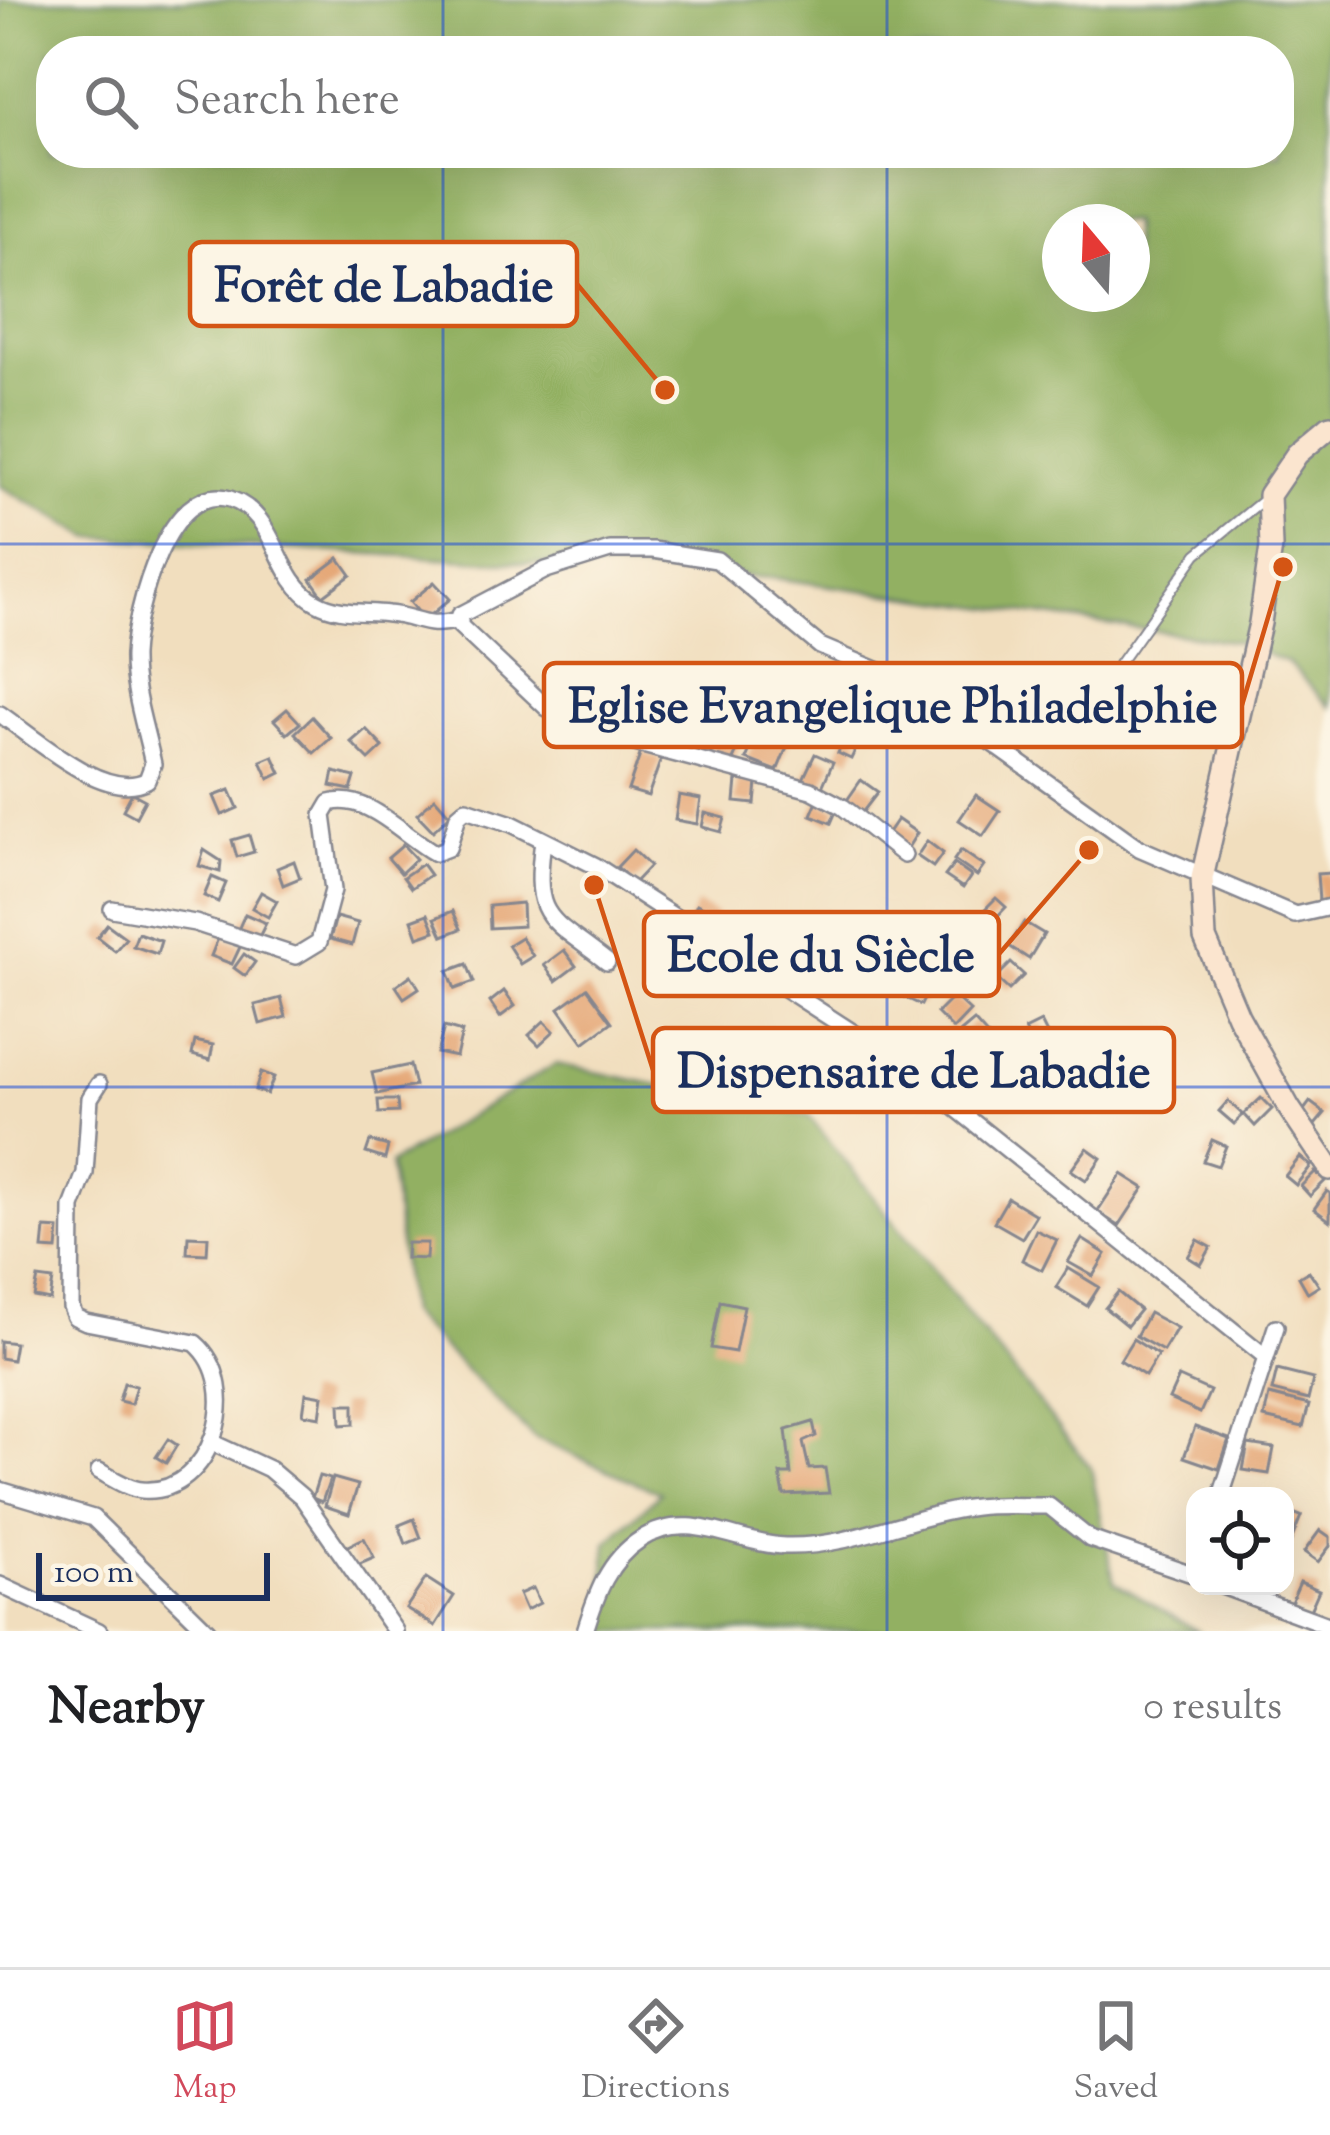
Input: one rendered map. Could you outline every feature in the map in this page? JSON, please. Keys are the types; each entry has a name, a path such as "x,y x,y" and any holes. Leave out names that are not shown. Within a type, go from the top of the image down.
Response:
{"street":[{"path":"1330,426 1297,454 1269,495 1271,547 1260,623 1202,878 1205,938 1238,1016 1288,1108 1330,1169"},
{"path":"0,714 88,775 117,785 147,780 153,764 133,657 143,596 168,530 205,500 227,498 265,523 278,561 316,602 349,613 408,617 430,628 459,620 546,570 610,550 717,560 820,646 879,671 932,702 1139,848 1295,915 1330,907"},
{"path":"459,620 547,708 609,736 811,790 843,807 904,855"},
{"path":"112,909 195,923 296,956 319,942 333,890 323,815 330,803 347,800 373,811 436,853 448,848 458,816 471,809 596,866 897,1061 1266,1357"},
{"path":"544,840 537,889 543,909 607,962"},
{"path":"99,1084 88,1110 88,1155 72,1208 71,1307 75,1317 86,1322 164,1333 205,1351 219,1396 220,1418 212,1443 172,1486 137,1490 99,1472"},
{"path":"1224,1487 1276,1327"},
{"path":"212,1443 269,1469 302,1497 395,1631"},
{"path":"0,1490 93,1518 208,1631"},
{"path":"585,1631 611,1564 644,1536 683,1528 720,1528 781,1546 831,1543 974,1507 1049,1506 1090,1539 1186,1572"},
{"path":"0,1585 99,1631"},
{"path":"1246,1595 1330,1626"}],"lane":[{"path":"1112,674 1197,554 1269,495"}],"green space":[{"path":"0,0 1330,0 1330,707 1288,663 1237,642 773,578 90,537 0,486"},
{"path":"556,1064 809,1116 1091,1468 1114,1582 1198,1631 601,1631 607,1543 660,1493 534,1438 408,1313 390,1164"}],"building":[{"path":"339,558 351,575 323,596 311,579"},
{"path":"434,582 450,599 425,620 410,602"},
{"path":"287,709 300,723 287,734 274,720"},
{"path":"312,717 331,738 314,753 295,733"},
{"path":"722,726 744,736 731,764 710,754"},
{"path":"366,729 383,747 369,760 351,742"},
{"path":"758,731 789,742 777,771 746,759"},
{"path":"847,732 861,738 851,759 838,753"},
{"path":"641,752 661,759 648,796 628,790"},
{"path":"815,754 833,762 822,787 803,779"},
{"path":"273,756 281,773 269,779 261,761"},
{"path":"334,772 355,777 351,790 331,786"},
{"path":"737,780 757,782 755,804 735,802"},
{"path":"861,780 878,792 861,814 845,803"},
{"path":"230,790 238,808 222,815 214,796"},
{"path":"132,793 145,800 136,817 123,810"},
{"path":"679,795 701,799 697,824 675,820"},
{"path":"976,795 1000,811 983,836 959,820"},
{"path":"435,798 450,815 433,831 417,814"},
{"path":"817,801 837,809 831,823 811,815"},
{"path":"705,813 725,818 721,832 702,827"},
{"path":"897,819 917,833 907,849 887,834"},
{"path":"249,835 254,852 237,857 232,840"},
{"path":"927,841 943,853 933,867 917,856"},
{"path":"403,845 416,859 401,873 388,858"},
{"path":"204,850 221,861 220,872 199,866"},
{"path":"633,850 650,866 634,883 617,867"},
{"path":"961,850 984,866 977,876 954,860"},
{"path":"294,861 300,878 283,885 277,868"},
{"path":"422,864 430,875 411,888 403,877"},
{"path":"954,864 971,876 963,888 945,876"},
{"path":"1330,873 1330,900 1319,901 1317,874"},
{"path":"212,877 226,883 218,902 204,896"},
{"path":"261,892 277,901 268,917 252,908"},
{"path":"996,898 1006,907 989,925 979,915"},
{"path":"522,903 523,926 490,928 489,906"},
{"path":"697,904 717,914 707,933 687,923"},
{"path":"453,911 461,929 443,936 435,918"},
{"path":"245,914 266,923 258,939 238,930"},
{"path":"428,914 435,931 418,937 412,920"},
{"path":"336,917 358,923 352,945 330,939"},
{"path":"1024,922 1044,934 1029,959 1009,946"},
{"path":"107,924 126,938 115,951 97,937"},
{"path":"138,933 161,941 157,954 133,946"},
{"path":"219,936 241,945 232,964 211,956"},
{"path":"521,937 533,956 520,964 508,945"},
{"path":"564,950 576,966 556,981 544,965"},
{"path":"244,954 255,962 245,976 234,968"},
{"path":"1011,963 1024,975 1009,990 996,978"},
{"path":"467,964 474,982 455,989 448,971"},
{"path":"411,975 419,988 404,998 396,986"},
{"path":"912,975 931,984 921,1005 902,996"},
{"path":"587,988 612,1022 584,1043 559,1008"},
{"path":"504,991 515,1006 500,1017 490,1002"},
{"path":"954,996 970,1011 953,1029 937,1013"},
{"path":"281,998 286,1017 260,1024 255,1005"},
{"path":"544,1021 554,1031 539,1045 529,1035"},
{"path":"974,1021 992,1041 979,1052 961,1032"},
{"path":"1041,1022 1052,1044 1036,1052 1025,1030"},
{"path":"444,1027 462,1032 456,1057 437,1053"},
{"path":"195,1041 213,1045 210,1060 192,1055"},
{"path":"410,1065 415,1086 377,1094 372,1073"},
{"path":"261,1072 274,1077 267,1094 255,1090"},
{"path":"1261,1098 1272,1109 1255,1126 1244,1114"},
{"path":"378,1100 397,1100 398,1112 379,1113"},
{"path":"1228,1101 1243,1115 1234,1124 1219,1111"},
{"path":"1310,1102 1325,1113 1315,1125 1301,1114"},
{"path":"1212,1140 1226,1146 1218,1166 1203,1161"},
{"path":"370,1141 388,1146 385,1159 366,1153"},
{"path":"1087,1148 1101,1158 1086,1180 1071,1170"},
{"path":"1300,1157 1311,1166 1296,1185 1285,1176"},
{"path":"1315,1172 1325,1181 1310,1196 1301,1186"},
{"path":"1122,1174 1144,1188 1119,1226 1097,1212"},
{"path":"1330,1193 1330,1221 1314,1209"},
{"path":"1008,1198 1036,1215 1022,1238 994,1222"},
{"path":"45,1228 59,1229 57,1250 43,1249"},
{"path":"1036,1230 1057,1240 1042,1270 1022,1260"},
{"path":"188,1236 208,1237 207,1254 187,1253"},
{"path":"1082,1239 1106,1254 1093,1276 1068,1262"},
{"path":"1198,1240 1211,1247 1201,1265 1188,1257"},
{"path":"407,1243 427,1243 426,1259 406,1258"},
{"path":"1068,1268 1099,1287 1087,1306 1056,1287"},
{"path":"1309,1271 1319,1286 1308,1293 1299,1277"},
{"path":"38,1278 53,1280 50,1300 34,1297"},
{"path":"1118,1292 1140,1310 1127,1326 1105,1308"},
{"path":"720,1301 744,1306 735,1352 711,1348"},
{"path":"1149,1313 1177,1328 1163,1351 1136,1336"},
{"path":"1133,1339 1158,1355 1145,1376 1120,1360"},
{"path":"0,1341 15,1343 12,1360 0,1358"},
{"path":"1277,1370 1313,1379 1308,1400 1272,1391"},
{"path":"1179,1377 1210,1391 1200,1413 1169,1399"},
{"path":"124,1383 136,1386 131,1404 119,1401"},
{"path":"306,1393 323,1396 320,1417 303,1414"},
{"path":"1269,1395 1309,1405 1303,1427 1264,1418"},
{"path":"340,1404 354,1404 354,1424 341,1425"},
{"path":"813,1422 816,1436 803,1442 809,1469 825,1468 829,1493 784,1495 780,1474 791,1474 786,1430"},
{"path":"1195,1427 1229,1439 1219,1469 1184,1457"},
{"path":"168,1439 177,1445 166,1463 156,1457"},
{"path":"1248,1444 1274,1448 1269,1474 1243,1470"},
{"path":"319,1476 330,1479 322,1502 312,1498"},
{"path":"333,1478 358,1485 349,1514 325,1506"},
{"path":"414,1519 421,1538 406,1544 399,1525"},
{"path":"1320,1530 1330,1537 1330,1546 1318,1562 1304,1552"},
{"path":"364,1538 374,1558 355,1566 346,1547"},
{"path":"426,1578 454,1596 435,1626 406,1608"},
{"path":"1300,1582 1319,1590 1308,1615 1289,1607"},
{"path":"533,1588 540,1603 526,1610 519,1594"}],"place":[{"name":"Forêt de Labadie","path":"665,390"},
{"name":"Eglise Evangelique Philadelphie","path":"1283,567"},
{"name":"Ecole du Siècle","path":"1089,850"},
{"name":"Dispensaire de Labadie","path":"594,885"}]}
